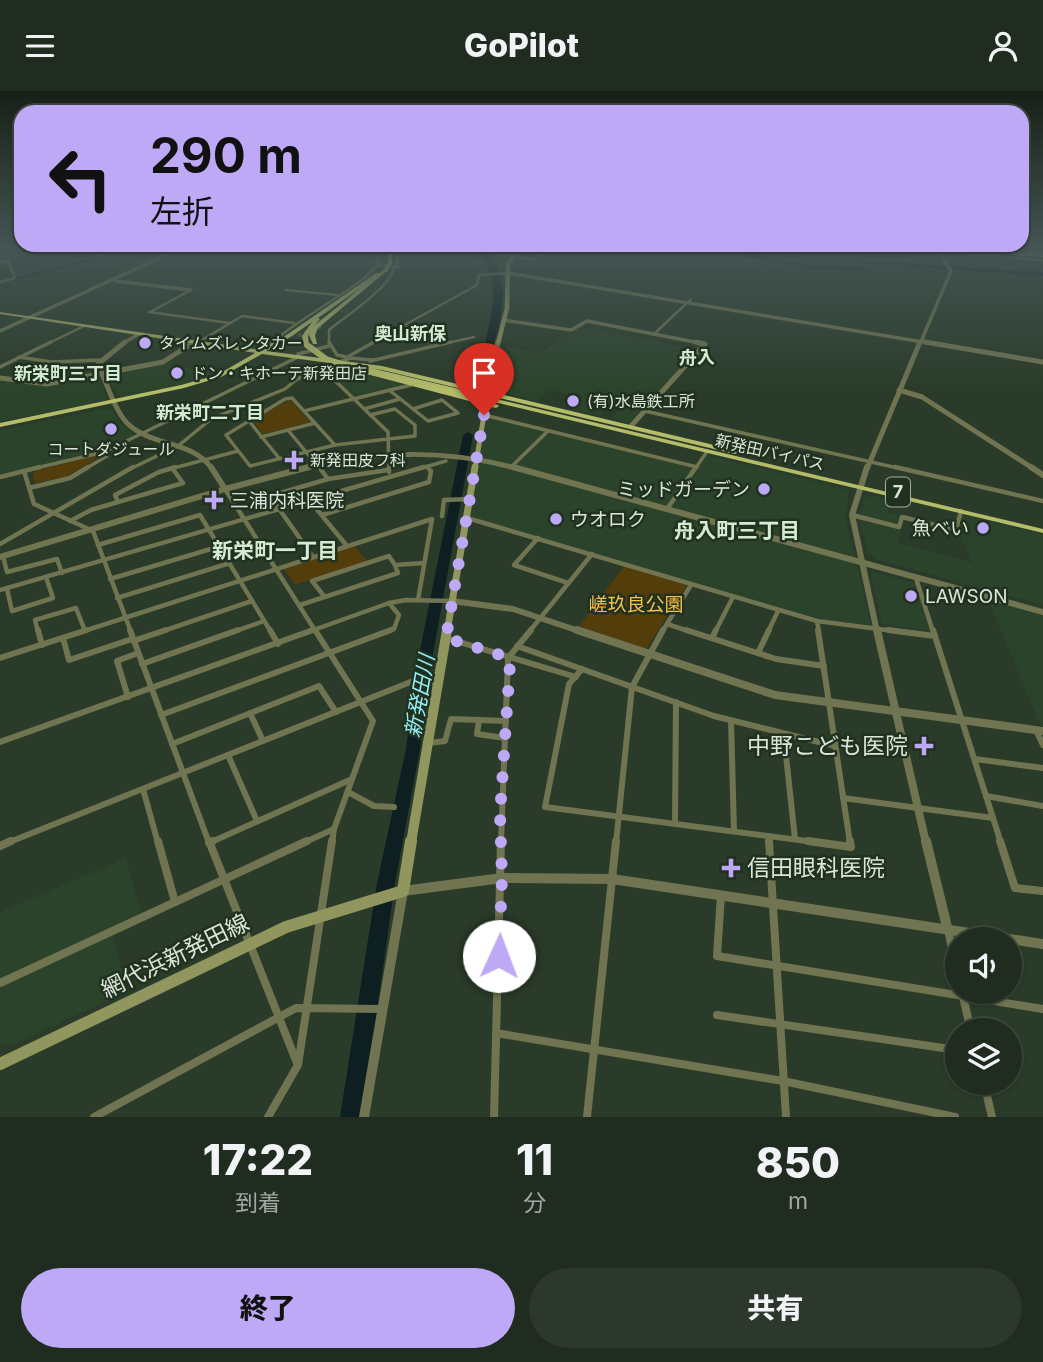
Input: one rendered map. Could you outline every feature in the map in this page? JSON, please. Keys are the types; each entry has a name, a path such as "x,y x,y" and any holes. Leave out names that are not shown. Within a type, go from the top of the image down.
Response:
{"highway":[{"path":"267,351 345,295"},
{"name":"7","path":"349,295 309,327 305,336 307,345 326,359 492,399 631,426 754,458"},
{"name":"7","path":"352,295 316,327 312,335 315,344 333,356 657,445 734,458"},
{"path":"324,325 347,310 360,295"},
{"path":"0,426 211,381 298,336"},
{"name":"7","path":"267,351 294,358 336,363 370,363 480,390 492,399"},
{"name":"7","path":"267,351 336,363 479,402 492,399"},
{"name":"新発田バイパス","path":"492,399 754,458 1043,528"},
{"name":"新発田バイパス","path":"570,417 734,458 861,485 961,512 1043,528"}],"main road":[{"path":"398,892 429,743 446,638 449,601 470,499 473,458 484,415 492,399 490,376 507,309 506,295"},
{"path":"0,313 267,351"},
{"name":"網代浜新発田線","path":"0,1064 247,944 319,915 398,892"}],"street":[{"path":"0,331 81,295"},
{"path":"182,295 149,312 229,323"},
{"path":"267,351 271,343 294,323 337,295"},
{"path":"370,295 328,330 329,346 337,355 370,363 474,337"},
{"path":"0,544 51,513 178,446 211,419 285,389 297,379 348,357 459,295"},
{"path":"654,295 1043,362"},
{"path":"364,1117 398,892 502,878 612,879 947,927 894,712 852,515 869,462 941,295"},
{"path":"654,334 689,300"},
{"path":"0,379 39,385 163,362 242,316 294,323"},
{"path":"503,320 571,330 587,321 705,344 631,426"},
{"path":"405,325 434,346"},
{"path":"0,367 84,326"},
{"path":"19,358 51,362 99,360 139,334"},
{"path":"0,477 104,451 294,358 329,346"},
{"path":"99,360 102,374 126,422 142,433 206,460 247,520 373,721 373,728 334,829 298,1065 268,1117"},
{"path":"323,369 388,432 388,470"},
{"path":"304,411 411,385"},
{"path":"389,390 412,409 428,421 458,413 442,400 412,409"},
{"path":"899,390 922,397 1043,475"},
{"path":"335,445 292,398 285,399 226,435 250,466 335,445 415,436 415,425 395,409 370,415"},
{"path":"364,409 400,399"},
{"path":"645,411 1043,501"},
{"path":"484,415 697,467"},
{"path":"249,421 279,458"},
{"path":"261,437 315,423"},
{"path":"288,430 328,479"},
{"path":"511,467 548,431"},
{"path":"29,488 70,478 107,456 104,451"},
{"path":"118,502 115,495 159,471 238,451"},
{"path":"667,509 706,453"},
{"path":"62,573 57,559 7,572 2,556 93,531 225,489 318,465 390,454 454,455 511,467 1043,612"},
{"path":"46,577 53,598 12,611 3,589 446,461"},
{"path":"322,515 429,482 431,471 427,467"},
{"path":"70,521 118,502 183,483 172,468"},
{"path":"388,470 394,476"},
{"path":"313,557 270,496 328,479 388,470"},
{"path":"24,471 34,504 93,531 247,944 298,1065"},
{"path":"442,516 444,500 470,499"},
{"path":"310,501 346,546"},
{"path":"852,515 899,527 902,517 956,530 961,512"},
{"path":"98,545 200,515 278,644"},
{"path":"467,517 817,621 936,636"},
{"path":"0,658 432,519 418,600"},
{"path":"538,538 514,565 568,583"},
{"path":"110,579 221,546"},
{"path":"494,1117 502,878 500,814 508,658 592,554"},
{"path":"300,605 398,573 396,565 389,556 312,582 324,596"},
{"path":"117,598 230,563"},
{"path":"396,565 424,563"},
{"path":"916,578 1015,888 1043,891"},
{"path":"587,1117 632,687 648,654 691,585"},
{"path":"712,638 733,597"},
{"path":"0,742 389,603 427,600 513,609 775,695 1040,730 1043,745"},
{"path":"63,638 69,660 252,601"},
{"path":"161,715 394,629 399,615 389,603"},
{"path":"41,645 35,620 76,608 85,631"},
{"path":"758,653 778,611"},
{"path":"142,664 264,621"},
{"path":"582,669 569,684 545,807 851,847 817,621"},
{"path":"667,624 758,653 824,666"},
{"path":"446,638 576,677"},
{"path":"517,646 731,721 784,737 835,746"},
{"path":"128,697 117,661 138,653"},
{"path":"0,846 413,681 438,683"},
{"path":"172,744 319,686 336,712"},
{"path":"675,824 676,702"},
{"path":"250,713 263,741"},
{"path":"429,743 445,741 448,722 451,719 506,721"},
{"path":"479,720 477,734 505,738"},
{"path":"731,721 734,831"},
{"path":"784,737 795,839"},
{"path":"228,755 257,821"},
{"path":"975,759 1043,768"},
{"path":"209,843 352,779"},
{"path":"143,789 176,902"},
{"path":"348,792 374,806 394,807"},
{"path":"986,796 1043,806"},
{"path":"843,798 993,818"},
{"path":"0,983 334,829"},
{"path":"769,836 786,1117"},
{"path":"721,895 717,956 945,990"},
{"path":"1022,940 1043,944"},
{"path":"1018,1004 1043,1009"},
{"path":"94,1117 276,1016 307,1007 379,1009"},
{"path":"717,1015 945,1048"},
{"path":"496,1034 783,1081 955,1117"},
{"path":"987,1095 992,1117"}],"shaded area":[{"path":"493,295 502,295 500,320 479,388 470,386 478,382"},
{"path":"579,326 697,350 629,423 611,418 622,406 610,404 599,416 570,409 582,398 549,390 536,401 501,391 505,380 495,378 499,345 539,354"},
{"path":"41,362 96,363 97,371 92,373 41,382 10,378"},
{"path":"161,363 220,373 195,382 125,397 118,396 105,375"},
{"path":"336,367 406,385 354,398 324,370"},
{"path":"100,377 107,398 101,402 0,422 0,380 38,385"},
{"path":"112,409 120,424 133,433 132,436 99,452 0,475 0,430"},
{"path":"486,417 698,468 707,455 849,490 845,516 871,625 833,621 779,609 470,517"},
{"path":"876,496 892,500 888,512 899,515 896,525 859,515 865,497"},
{"path":"962,515 1043,535 1043,605 875,559 868,553 859,518 902,529 898,543 973,563 959,533"},
{"path":"871,573 917,584 931,631 882,624"},
{"path":"989,601 1043,616 1043,726 1040,725"},
{"path":"126,858 143,921 113,936 127,991 13,1045 0,1043 0,912"}],"green space":[{"path":"290,400 310,422 263,434 252,420"},
{"path":"104,454 66,477 34,483 33,473 38,470"},
{"path":"355,546 367,561 295,585 284,569"},
{"name":"嵯玖良公園","path":"624,566 687,585 646,649 579,626"}],"waterway":[{"name":"新発田川","path":"351,1117 386,883 413,749 422,675 468,435"}],"tunnel":[{"path":"323,309 347,312"},
{"path":"298,336 324,325"}],"place":[{"name":"タイムズレンタカー","path":"145,343"},
{"name":"ドン・キホーテ新発田店","path":"177,373"},
{"name":"(有)水島鉄工所","path":"573,401"},
{"name":"コートダジュール","path":"111,429"},
{"name":"新発田皮フ科","path":"294,460"},
{"name":"ミッドガーデン","path":"764,489"},
{"name":"三浦内科医院","path":"214,500"},
{"name":"ウオロク","path":"556,519"},
{"name":"魚べい","path":"983,528"},
{"name":"LAWSON","path":"911,596"},
{"name":"中野こども医院","path":"924,746"},
{"name":"信田眼科医院","path":"731,868"}],"district":[{"name":"奥山新保","path":"410,334"},
{"name":"舟入","path":"697,358"},
{"name":"新栄町三丁目","path":"68,374"},
{"name":"新栄町二丁目","path":"210,413"},
{"name":"舟入町三丁目","path":"737,531"},
{"name":"新栄町一丁目","path":"275,551"}],"route":[{"path":"484,415 446,638 504,656 510,664 500,814 502,878 499,956"}]}
